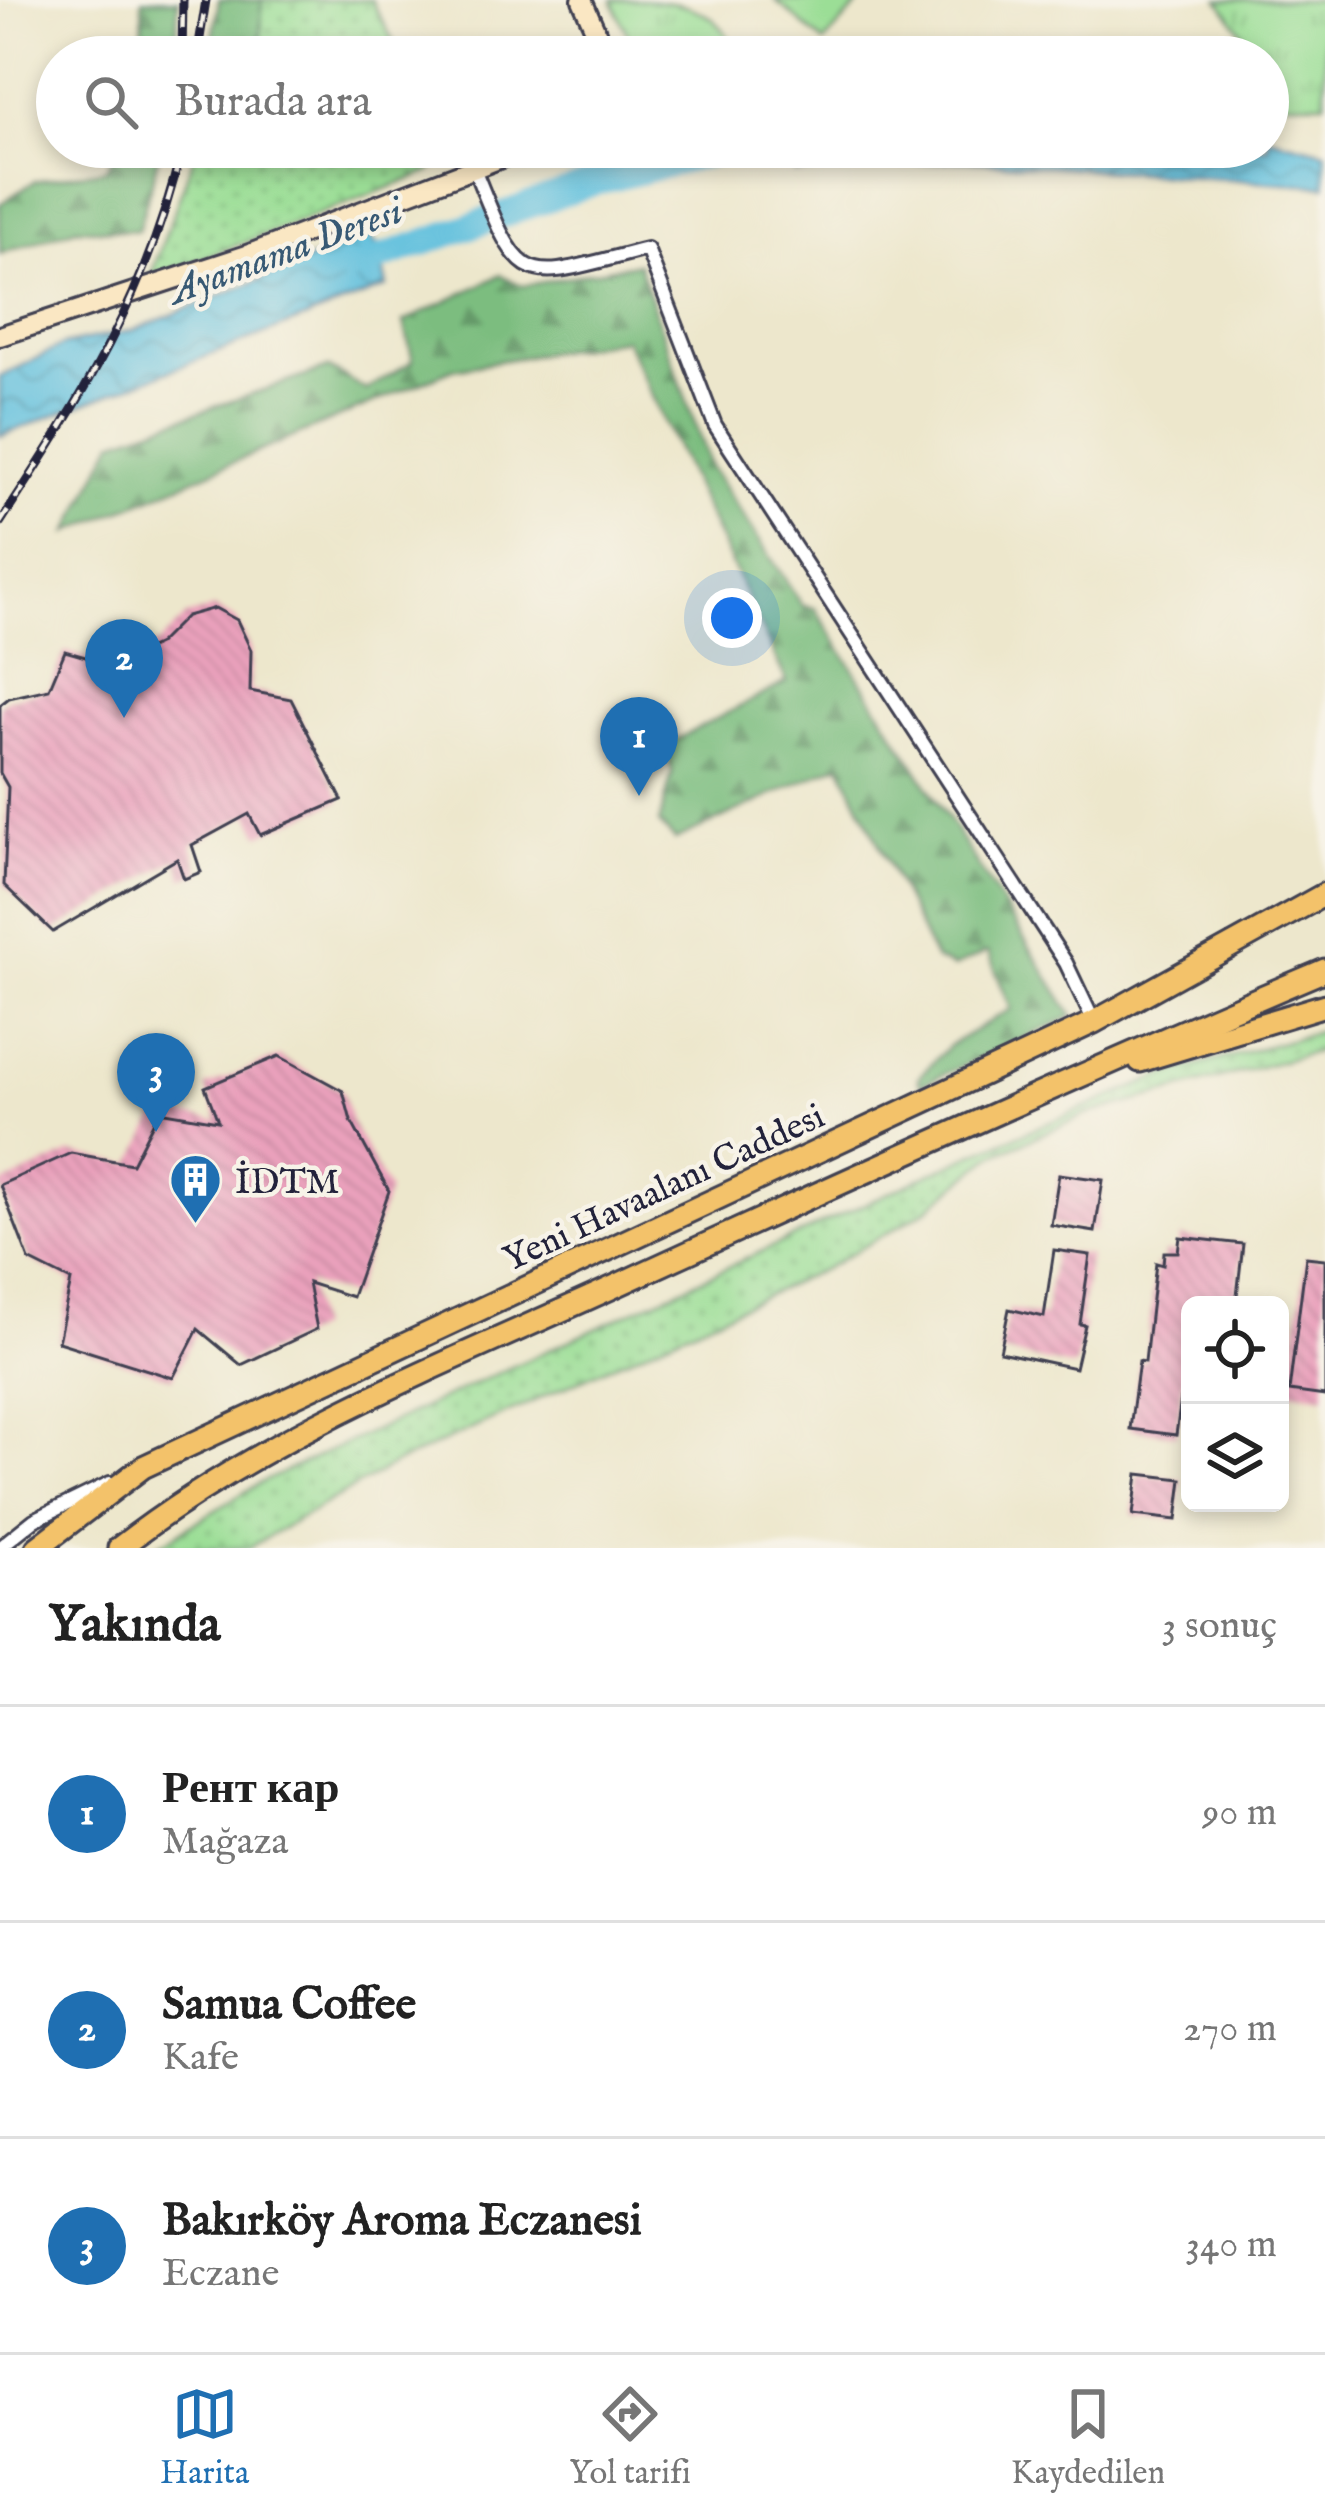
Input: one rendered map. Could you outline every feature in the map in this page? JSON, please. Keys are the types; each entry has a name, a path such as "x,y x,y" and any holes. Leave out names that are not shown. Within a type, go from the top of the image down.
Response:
{"main road":[{"name":"Yeni Havaalanı Caddesi","path":"37,1548 143,1467 1094,1022 1325,894"},
{"name":"Yeni Havaalanı Caddesi","path":"119,1548 167,1510 296,1432 1047,1088 1325,970"},
{"path":"1047,1088 1325,1004"}],"street":[{"path":"582,0 598,36"},
{"path":"0,336 247,255 486,168"},
{"path":"476,173 504,243 526,267 549,273 647,249 715,424 1066,963 1094,1022"},
{"path":"0,1547 34,1520 143,1467"}],"green space":[{"path":"142,0 178,0 177,36 143,36"},
{"path":"219,0 262,0 261,36 213,36"},
{"path":"262,0 371,0 391,36 261,36"},
{"path":"612,0 689,7 705,14 727,36 628,36"},
{"path":"775,0 863,0 830,36 816,36"},
{"path":"1219,0 1325,0 1325,102 1289,102 1289,36 1245,36"},
{"path":"155,168 138,231 76,228 0,254 0,204 35,181 106,169"},
{"path":"190,168 433,168 430,172 150,278"},
{"path":"638,263 710,467 803,606 815,608 1073,1016 920,1085 918,1078 950,1045 1011,1009 988,952 954,967 935,960 840,764 675,840 659,823 672,774 666,745 787,682 625,339 453,369 69,532 114,441 329,368 366,390 413,361 404,322 501,275 523,286"},
{"path":"1325,1030 1325,1049 1086,1115 993,1155 925,1211 826,1268 397,1463 248,1548 154,1548 258,1484 975,1153 1167,1074"}],"water":[{"path":"1289,142 1325,151 1325,186 1074,168 1289,168"},
{"path":"794,168 859,168 795,173"},
{"path":"369,236 379,247 387,287 0,436 0,377 63,345 134,330"}],"building":[{"path":"215,608 237,620 251,650 250,691 291,699 342,800 260,835 249,814 192,845 201,872 184,879 177,859 53,932 4,885 8,787 0,773 0,705 9,698 49,689 65,651 113,665 158,644 186,616"},
{"name":"İDTM","path":"279,1056 343,1091 351,1121 389,1191 352,1297 308,1283 317,1329 241,1365 198,1329 173,1378 58,1342 71,1281 29,1260 0,1185 71,1153 132,1164 159,1111 218,1121 205,1087"},
{"path":"1059,1174 1103,1180 1095,1232 1051,1225"},
{"path":"1180,1237 1243,1244 1237,1296 1181,1296 1181,1398 1176,1435 1130,1429 1139,1361 1145,1362 1156,1263 1163,1265 1164,1252 1178,1252"},
{"path":"1054,1250 1090,1255 1080,1324 1085,1325 1075,1368 1000,1352 1009,1309 1044,1317"},
{"path":"1306,1257 1325,1259 1325,1396 1289,1391"},
{"path":"1138,1474 1181,1479 1177,1520 1133,1515"}],"waterway":[{"name":"Ayamama Deresi","path":"349,269 586,185 654,168"}],"railway":[{"path":"182,36 183,0"},
{"path":"200,36 206,0"},
{"path":"0,523 109,344 151,251 177,168"}],"place":[{"name":"Samua Coffee","path":"124,718"},
{"name":"Рент кар","path":"639,796"},
{"name":"Bakırköy Aroma Eczanesi","path":"156,1132"},
{"name":"İDTM","path":"196,1226"}]}
